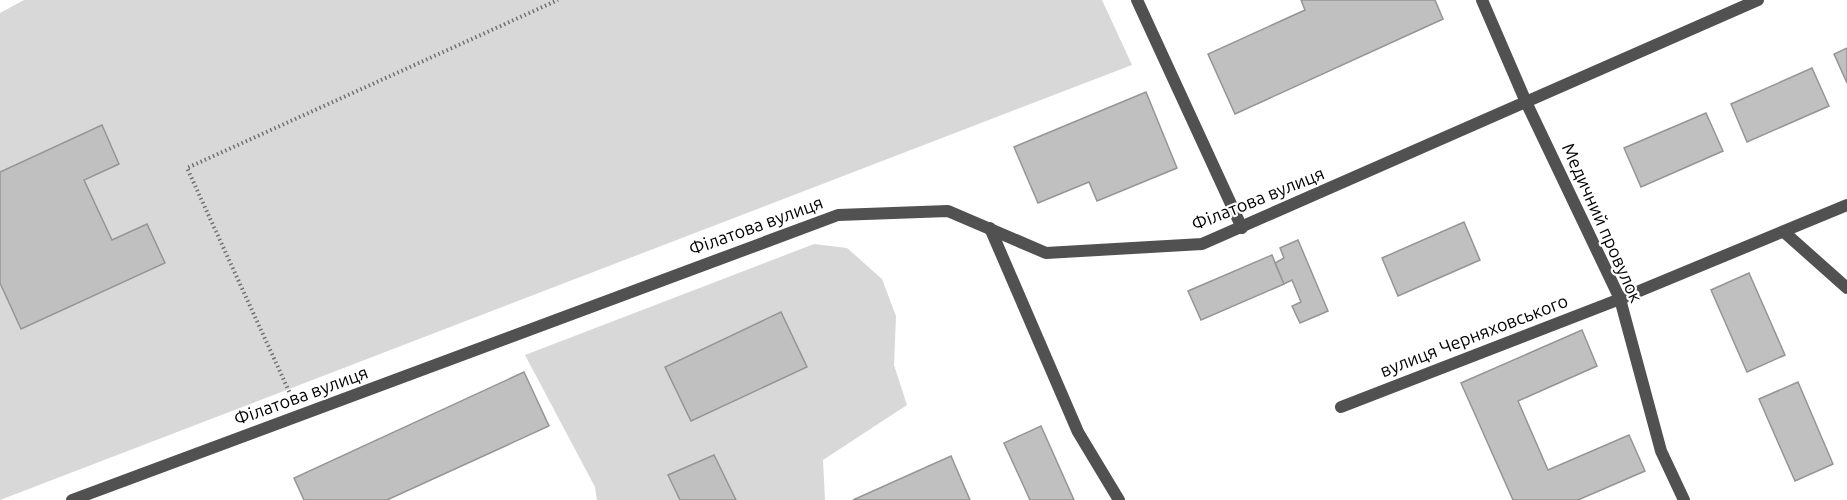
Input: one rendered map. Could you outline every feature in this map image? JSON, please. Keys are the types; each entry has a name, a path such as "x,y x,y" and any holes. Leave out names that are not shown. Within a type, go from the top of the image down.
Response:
{"street":[{"path":"1137,0 1242,228"},
{"name":"Медичний провулок","path":"1482,0 1526,102 1620,299 1661,451 1684,500"},
{"name":"Філатова вулиця","path":"72,500 838,215 948,210 1046,253 1202,244 1758,0"},
{"name":"вулиця Черняховського","path":"1341,407 1620,299 1847,205"},
{"path":"990,228 1078,432 1119,500"},
{"path":"1784,232 1847,288"}],"path":[{"path":"300,415 187,168 558,0"}],"shaded area":[{"path":"24,0 1102,0 1132,65 0,500 0,13"},
{"path":"814,244 847,248 882,279 896,316 894,365 907,405 823,460 825,500 597,500 595,487 525,355"}],"building":[{"path":"1301,0 1435,0 1443,19 1235,114 1208,54 1305,10"},
{"path":"1847,48 1847,83 1834,54"},
{"path":"1812,68 1829,106 1747,142 1731,104"},
{"path":"1146,92 1177,168 1097,201 1089,182 1038,203 1014,147"},
{"path":"1706,113 1723,151 1641,187 1624,148"},
{"path":"102,125 119,164 84,180 112,240 147,224 165,263 21,329 0,283 0,172"},
{"path":"1464,222 1480,260 1398,296 1382,258"},
{"path":"1298,240 1328,311 1300,323 1292,306 1301,302 1292,280 1284,284 1275,263 1284,258 1280,248"},
{"path":"1272,255 1284,284 1201,320 1188,291"},
{"path":"1749,273 1785,355 1747,372 1711,290"},
{"path":"781,312 807,367 691,421 665,367"},
{"path":"1582,330 1597,366 1518,401 1548,470 1629,435 1645,471 1578,500 1513,500 1461,383"},
{"path":"524,372 549,426 387,500 304,500 294,478"},
{"path":"1798,382 1833,464 1795,481 1759,399"},
{"path":"1041,426 1074,500 1030,500 1004,443"},
{"path":"714,455 736,500 680,500 668,475"},
{"path":"951,456 970,500 853,500"}]}
